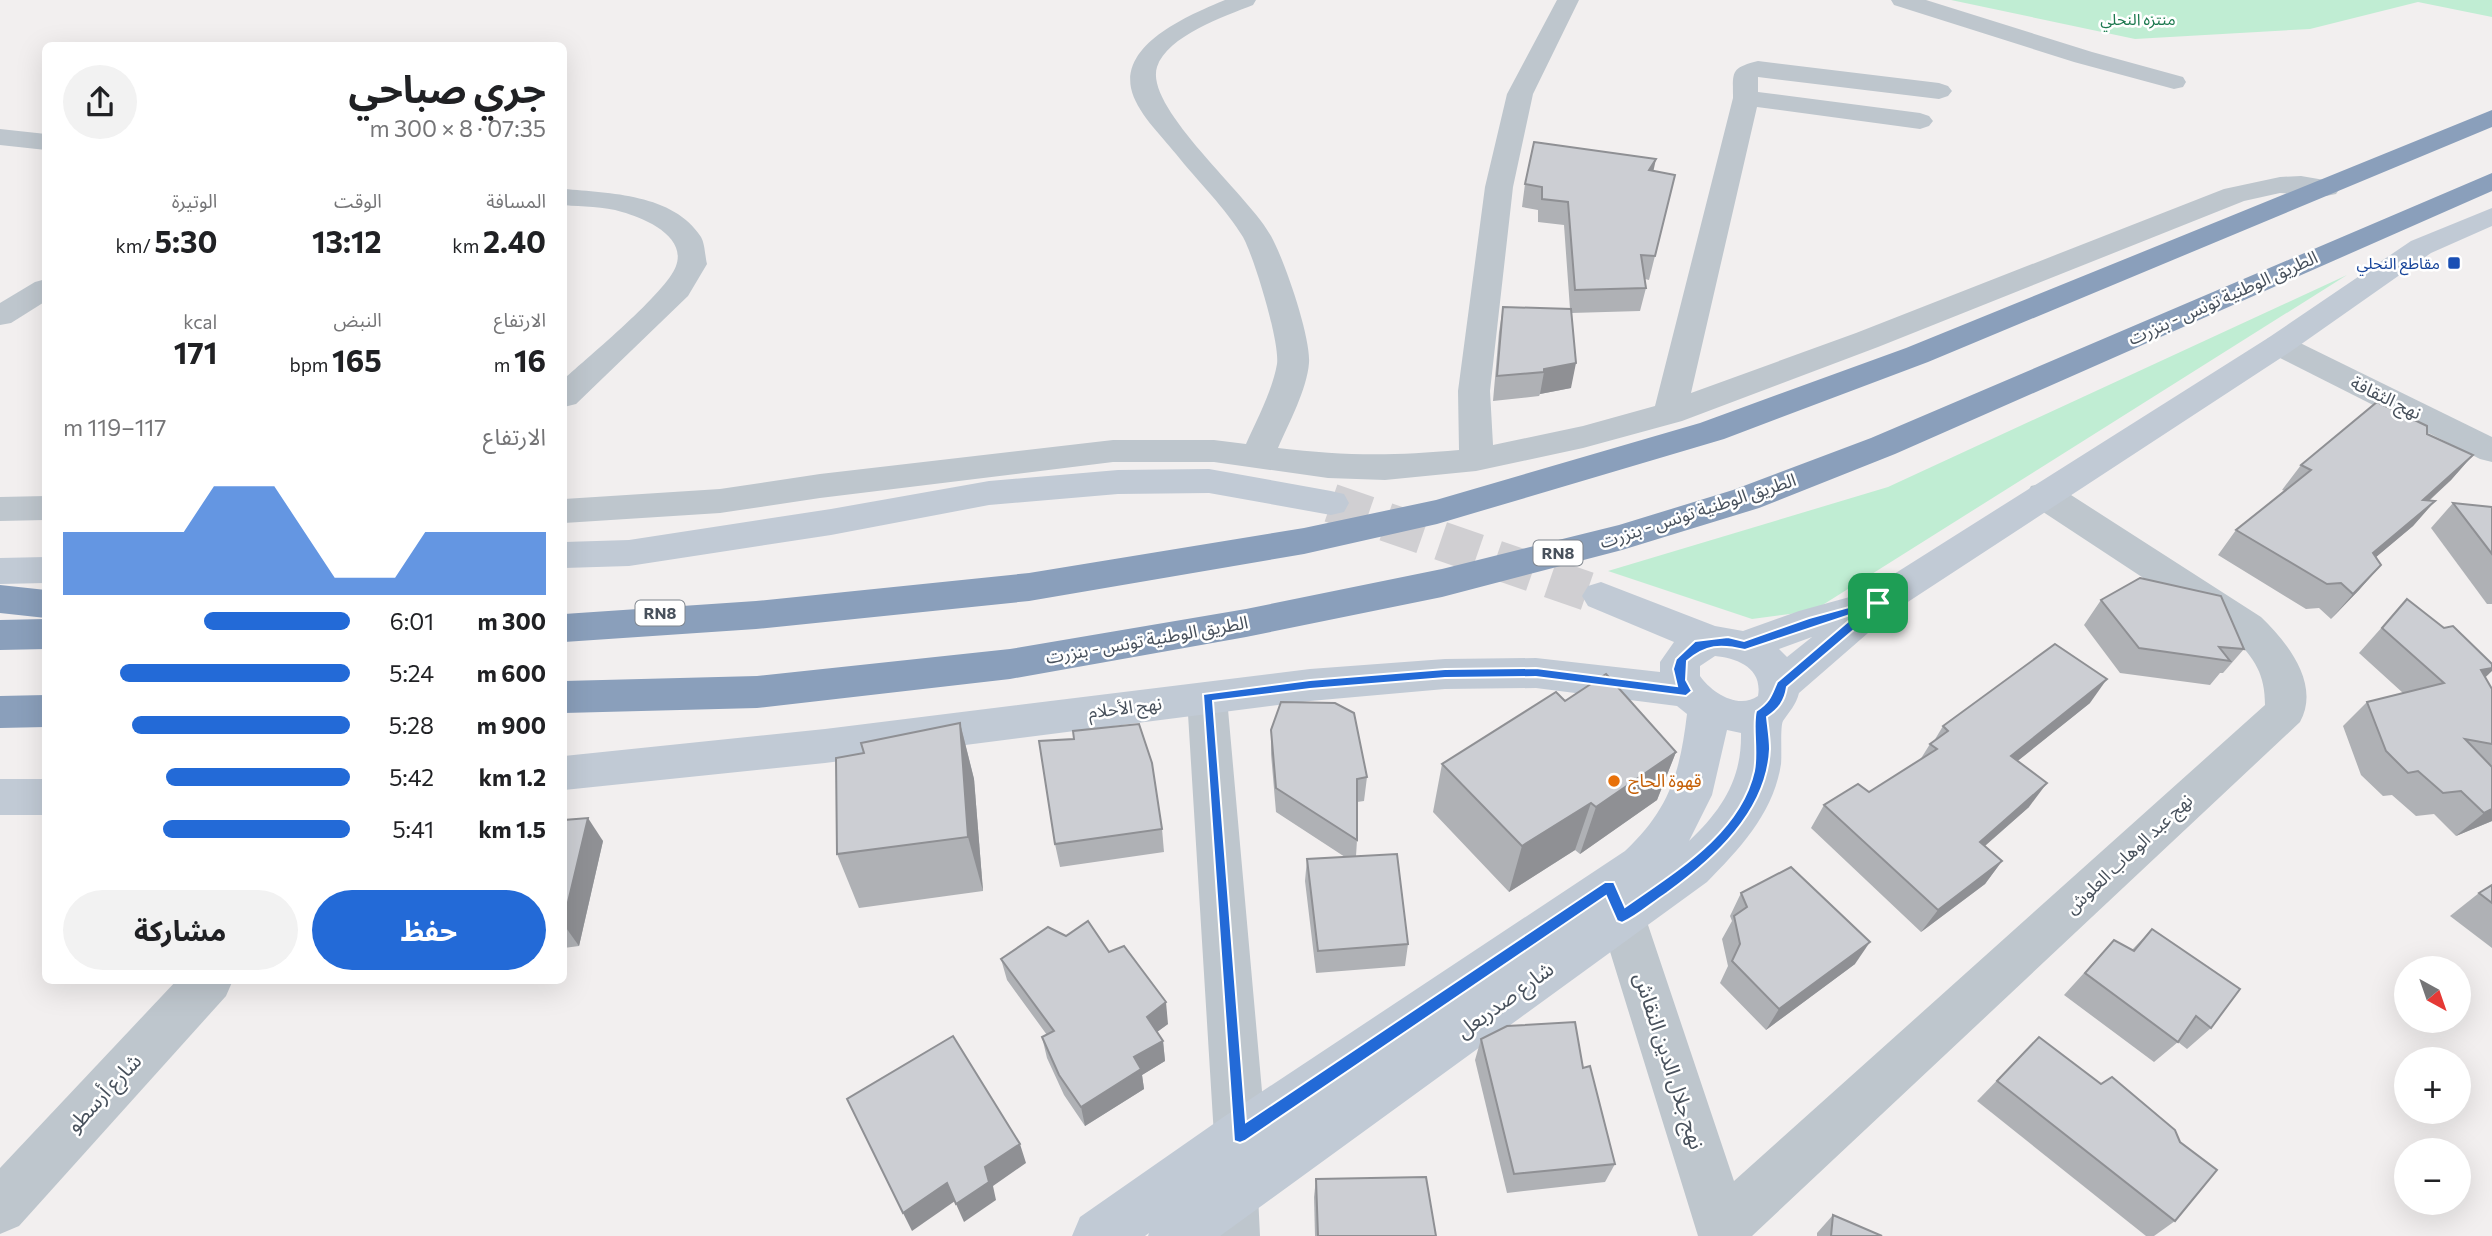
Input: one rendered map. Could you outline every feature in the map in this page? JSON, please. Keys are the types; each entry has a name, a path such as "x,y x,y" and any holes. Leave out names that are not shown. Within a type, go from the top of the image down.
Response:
{"highway":[{"name":"RN8","path":"567,628 756,615 1030,587 1304,541 1437,512 1712,431 1917,355 2492,118"},
{"name":"الطريق الوطنية تونس - بنزرت","path":"567,697 757,692 1010,664 1246,623 1429,586 1622,537 1746,499 1883,446 2492,181"},
{"path":"0,599 42,604"},
{"name":"RN8","path":"567,612 756,615"},
{"path":"0,635 42,634"},
{"path":"0,712 42,711"}],"street":[{"path":"1245,0 1175,33 1155,49 1145,64 1142,83 1161,118 1257,236 1289,326 1293,363 1280,406 1257,457"},
{"path":"1476,460 1474,390 1499,187 1520,94 1568,0"},
{"path":"1902,0 2174,82"},
{"path":"1670,413 1746,98 1743,76 1751,69 1758,68 1939,91"},
{"path":"1746,98 1920,121"},
{"path":"6,142 42,142"},
{"path":"567,511 720,501 897,476 1114,451 1214,451 1328,466 1385,468 1476,460 1583,437 1670,413 1867,340 2234,195 2277,183 2301,183 2326,188"},
{"path":"567,197 625,203 664,218 688,240 692,264 677,290 567,394"},
{"path":"1878,603 1728,643 1699,644 1681,659 1678,669 1680,680 1697,700 1726,716 1744,718 1771,700 1878,603 2278,345 2421,247 2492,216"},
{"path":"0,316 42,290"},
{"name":"نهج الثقافة","path":"2278,345 2492,451"},
{"path":"567,555 629,553 989,494 1118,482 1209,481 1331,503"},
{"name":"نهج عبد الوهاب العلوش","path":"1724,1232 2286,711 2286,683 2273,653 2247,627 2044,495"},
{"path":"0,509 42,508"},
{"path":"0,571 42,570"},
{"path":"1601,596 1762,656 1775,669 1771,700"},
{"name":"نهج الأحلام","path":"567,773 825,746 1310,685 1471,673 1536,673 1697,700"},
{"path":"1207,698 1240,1136 1232,1216"},
{"name":"شارع صدربعل","path":"1175,1236 1232,1216 1616,901 1678,825 1700,767 1697,700"},
{"name":"شارع صدربعل","path":"1098,1236 1240,1136 1616,901 1690,868 1723,837 1745,806 1759,774 1771,700"},
{"path":"0,797 42,797"},
{"name":"نهج جلال الدين النقاش","path":"1616,901 1724,1232"},
{"name":"شارع أرسطو","path":"0,1207 205,984"}],"green space":[{"name":"منتزه النحلي","path":"1951,0 2492,0 2492,17 2418,2 2310,29 2135,39"},
{"path":"2347,275 1813,611 1752,619 1608,571 1888,487"}],"building":[{"path":"1534,142 1656,159 1649,170 1675,175 1655,256 1641,255 1646,288 1575,290 1568,202 1542,199 1542,187 1525,184"},
{"path":"1503,307 1571,309 1576,363 1544,369 1544,372 1497,376"},
{"path":"2377,402 2427,426 2427,434 2473,455 2423,500 2435,501 2373,553 2381,565 2353,594 2341,583 2327,584 2236,530 2311,470 2301,465"},
{"path":"2453,503 2492,507 2492,554"},
{"path":"2140,578 2221,596 2244,649 2219,647 2230,661 2139,648 2101,600"},
{"path":"2407,599 2444,628 2453,626 2492,664 2492,668 2481,670 2492,689 2492,744 2465,739 2492,767 2492,809 2484,813 2461,791 2443,793 2418,771 2408,773 2386,751 2367,702 2444,683 2382,628"},
{"path":"2055,644 2107,679 2011,756 2047,783 1980,842 2002,861 1938,910 1824,805 1858,784 1869,792 1937,749 1930,744 1948,731 1943,726"},
{"path":"1606,674 1676,752 1596,807 1591,803 1522,846 1442,764 1556,692 1565,701"},
{"path":"1281,702 1335,703 1354,713 1367,777 1357,779 1357,840 1276,788 1271,730"},
{"path":"960,723 968,837 837,854 836,758 864,753 861,743"},
{"path":"1139,724 1152,763 1162,829 1055,844 1039,741 1074,739 1073,731"},
{"path":"588,818 567,906 567,820"},
{"path":"1397,854 1408,944 1318,951 1307,859"},
{"path":"1791,867 1870,942 1779,1009 1732,961 1740,944 1734,916 1747,907 1741,893"},
{"path":"2492,885 2492,903 2479,893"},
{"path":"1088,921 1109,952 1124,946 1166,1002 1147,1017 1163,1041 1134,1057 1141,1069 1081,1107 1059,1075 1042,1037 1054,1031 1001,959 1048,927 1066,936"},
{"path":"2152,929 2240,989 2211,1028 2196,1016 2178,1042 2085,973 2114,940 2134,951"},
{"path":"1575,1022 1583,1068 1590,1066 1615,1164 1514,1174 1481,1039 1507,1026"},
{"path":"953,1036 1020,1144 985,1167 989,1182 956,1204 947,1183 903,1213 847,1099"},
{"path":"2039,1037 2101,1084 2112,1077 2175,1130 2180,1142 2217,1170 2175,1221 1997,1081"},
{"path":"1426,1177 1436,1236 1318,1236 1316,1179"},
{"path":"1833,1215 1882,1236 1831,1236"}],"tunnel":[{"path":"1331,503 1601,596"}],"place":[{"name":"مقاطع النحلي","path":"2454,263"},
{"name":"قهوة الحاج","path":"1614,781"}],"route":[{"path":"1878,603 1781,685 1779,697 1772,708 1761,715 1763,749 1759,774 1745,806 1723,837 1690,868 1622,916 1609,886 1240,1136 1207,698 1310,685 1445,674 1536,673 1686,691 1678,669 1681,659 1699,644 1712,641 1745,646 1813,621 1878,603"}]}
